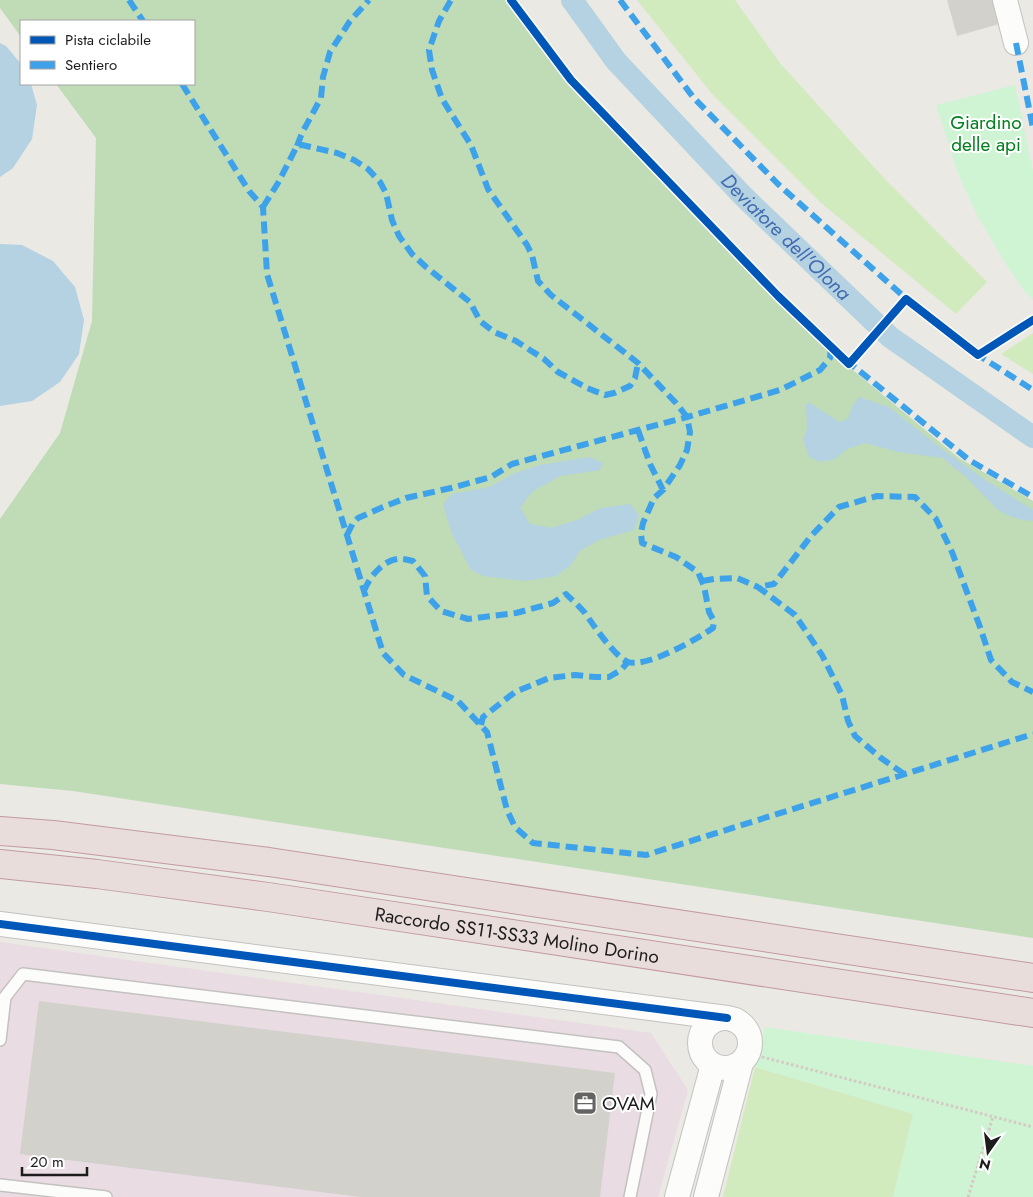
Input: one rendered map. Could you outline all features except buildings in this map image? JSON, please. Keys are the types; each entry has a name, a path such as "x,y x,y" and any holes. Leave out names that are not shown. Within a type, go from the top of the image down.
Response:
{"highway":[{"name":"Raccordo SS11-SS33 Molino Dorino","path":"0,830 269,862 1033,978"},
{"name":"Raccordo SS11-SS33 Molino Dorino","path":"0,864 97,874 278,898 1033,1013"}],"street":[{"path":"1005,0 1016,43"},
{"path":"0,924 735,1019 747,1030 751,1046 745,1058 706,1197"},
{"path":"654,1008 685,1025 700,1044 706,1060 713,1065 729,1068 738,1066 745,1058"},
{"path":"700,1044 701,1035 711,1022 719,1018 727,1018"},
{"path":"677,1197 713,1065"}],"lane":[{"path":"0,1040 5,997 23,974 619,1047 645,1070 651,1094 630,1197"},
{"path":"0,1185 106,1197"}],"path":[{"path":"745,1058 1033,1127"},
{"path":"968,1197 993,1117"}],"shaded area":[{"path":"0,942 651,1033 688,1090 658,1197 0,1197"}],"green space":[{"path":"0,0 505,0 567,83 825,347 959,458 1033,501 1033,938 73,791 0,784 0,519 60,433 92,321 96,138 57,85 195,85 195,20 20,20 20,36 0,8"},
{"path":"637,0 735,0 780,63 882,176 987,282 956,314 821,203 713,95"},
{"name":"Giardino delle api","path":"1015,85 1033,171 1033,300 1007,266 978,217 959,176 936,105"},
{"path":"1033,333 1033,374 1001,354"},
{"path":"765,1027 1033,1066 1033,1197 893,1197 913,1114 755,1067"},
{"path":"755,1067 914,1114 893,1197 723,1197"}],"water":[{"path":"0,43 6,46 20,63 20,85 31,85 37,105 32,139 13,168 0,177"},
{"path":"0,244 22,245 53,261 75,287 84,320 79,354 60,382 32,401 0,406"},
{"path":"859,397 889,407 946,452 1033,510 1033,521 1007,515 997,509 964,475 943,458 898,452 865,443 847,449 835,459 821,462 809,457 803,439 807,429 806,404 810,403 839,422 848,419 852,407"},
{"path":"589,457 603,463 600,470 560,476 532,492 520,508 530,524 551,528 577,520 601,508 630,504 639,515 634,530 599,540 580,551 570,566 556,576 526,581 483,576 471,570 452,534 443,504 452,494 489,487 515,473 540,465"}],"waterway":[{"name":"Deviatore dell'Olona","path":"572,0 616,61 743,196 890,337 1033,437"}],"marked path":[{"path":"129,0 142,20"},
{"path":"297,146 321,98 323,77 330,52 350,21 369,0"},
{"path":"364,591 369,581 381,567 391,560 401,559 413,561 425,576 427,596 441,611 468,619 516,613 553,603 566,594 585,613 617,654 628,662 636,663 659,657 696,639 713,628 714,621 709,612 704,586 698,572 676,557 642,543 643,523 654,498 663,490 680,465 687,450 690,432 687,417 638,363 551,295 538,281 532,255 527,245 488,189 471,145 442,99 432,70 429,50 439,21 451,0"},
{"path":"620,0 693,97 779,185 910,302"},
{"path":"1016,43 1033,128"},
{"path":"183,85 249,191 263,207 267,274 383,653 404,675 458,701 487,732 507,810 515,827 533,843 646,855 1033,734"},
{"path":"263,207 297,146 302,145 337,153 354,160 368,169 380,182 386,193 392,220 399,236 412,254 470,302 480,321 494,332 516,341 544,359 558,372 587,388 605,395 630,386 635,378 638,363"},
{"path":"347,535 358,518 406,498 491,477 512,464 780,390 820,370 830,358 831,346"},
{"path":"975,353 1033,390"},
{"path":"846,360 969,460 1033,497"},
{"path":"638,430 650,464 663,490"},
{"path":"904,774 855,736 848,721 842,695 822,655 795,615 758,587 774,584 811,536 839,507 877,496 915,497 936,519 952,552 991,660 1012,682 1033,692"},
{"path":"702,581 737,578 758,587"},
{"path":"481,725 483,717 515,692 549,678 575,675 609,677 621,670 628,662"}],"cycle path":[{"path":"511,0 571,80 778,296 849,364 906,299 978,355 1033,320"},
{"path":"0,924 727,1018"}],"place":[{"name":"OVAM","path":"585,1103"}]}
